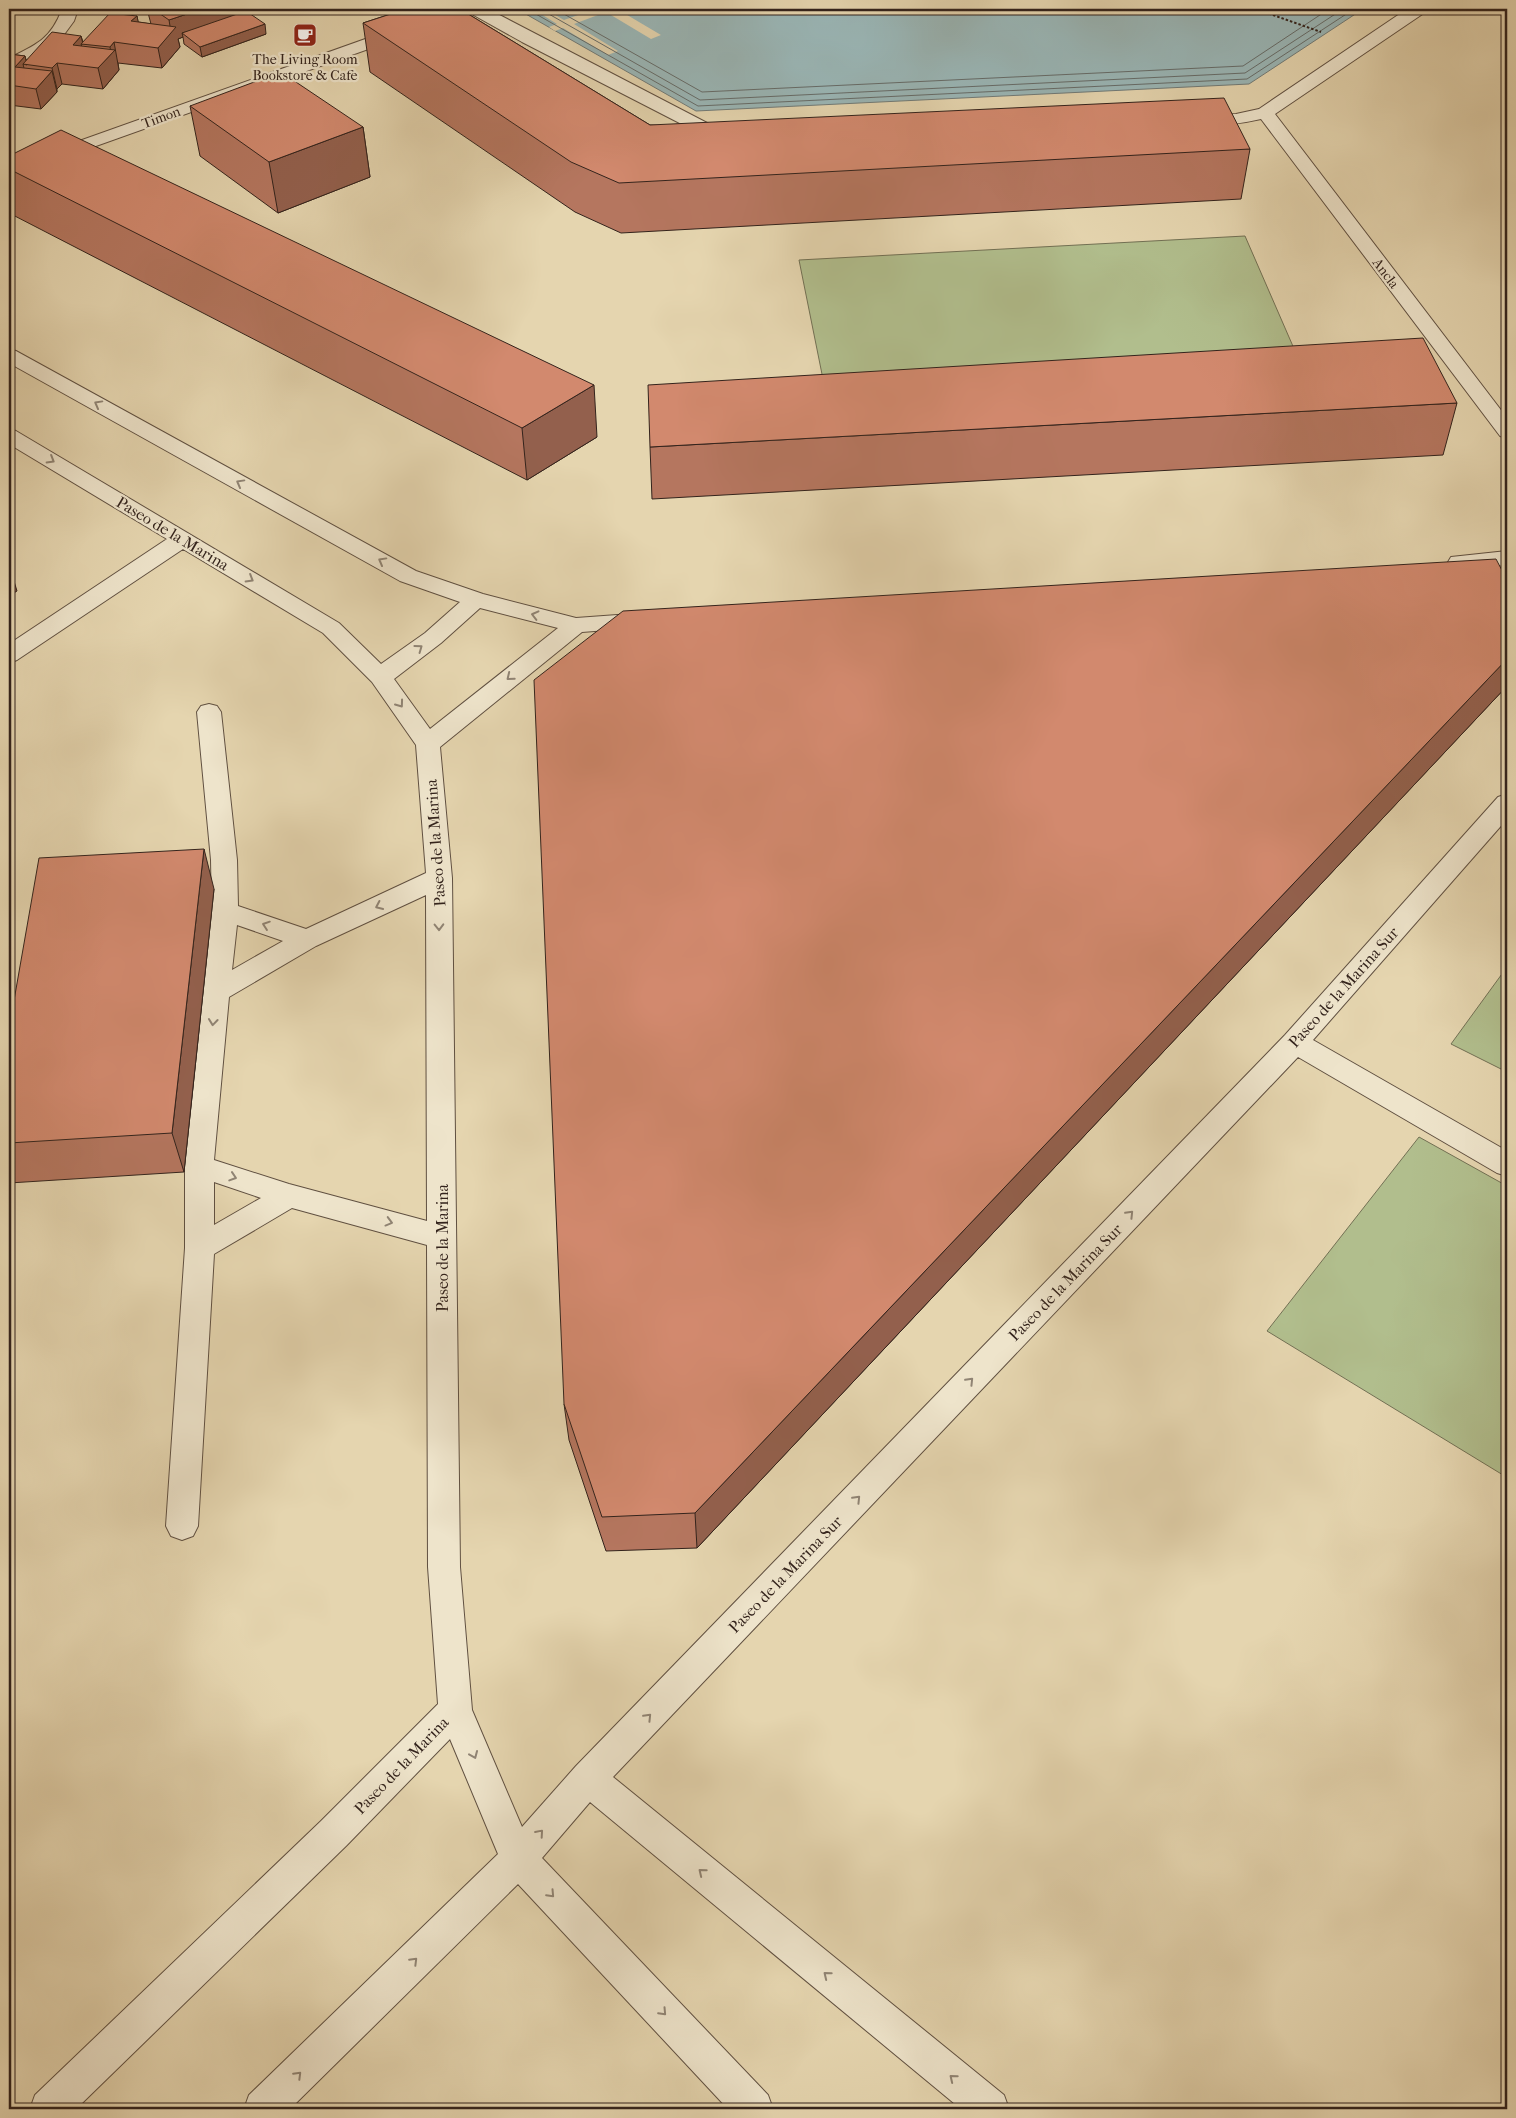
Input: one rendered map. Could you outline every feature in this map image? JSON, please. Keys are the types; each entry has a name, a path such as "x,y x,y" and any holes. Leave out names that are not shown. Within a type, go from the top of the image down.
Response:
{"street":[{"path":"9,64 46,47 66,21 70,9"},
{"path":"476,9 528,38 707,130 746,134"},
{"path":"1178,120 1236,119 1266,113 1418,9"},
{"name":"Timon","path":"9,172 399,32"},
{"name":"Ancla","path":"1266,113 1507,432"},
{"path":"9,355 408,576 476,600 576,625 665,619"},
{"name":"Paseo de la Marina","path":"9,435 331,628 380,677 428,744 439,878 444,1568 454,1710 334,1833 49,2109"},
{"path":"9,655 183,539"},
{"path":"1438,563 1507,558"},
{"path":"380,677 433,638 476,600"},
{"path":"428,744 576,625"},
{"path":"182,1526 200,1248 199,1166 225,911 214,861 209,712"},
{"name":"Paseo de la Marina Sur","path":"588,1778 1295,1042 1507,803"},
{"path":"216,992 307,939 439,878"},
{"path":"225,911 307,939"},
{"path":"1295,1042 1507,1164"},
{"path":"199,1166 289,1196 443,1237"},
{"path":"200,1248 289,1196"},
{"path":"454,1710 518,1859 754,2109"},
{"path":"263,2109 518,1859 588,1778 990,2109"}],"path":[{"path":"1256,9 1326,34"}],"green space":[{"path":"1245,236 1302,367 826,394 799,260"},
{"path":"1507,967 1507,1072 1451,1044"},
{"path":"1419,1137 1507,1186 1507,1469 1503,1475 1267,1331"}],"water":[{"path":"517,9 1363,9 1249,84 696,111"}],"pier":[{"path":"533,9 545,9 564,20 595,9 617,9 661,35 651,39 606,12 574,24 618,51 608,55 563,28 555,31 549,27 557,24"}],"building":[{"path":"153,9 202,9 169,20"},
{"path":"406,9 460,9 650,125 1224,98 1250,149 619,183 571,162 363,23"},
{"path":"246,11 265,24 200,47 182,33"},
{"path":"110,13 137,16 131,21 176,27 158,48 114,42 110,47 81,44"},
{"path":"52,32 81,36 73,45 115,50 98,68 57,63 52,68 23,64"},
{"path":"9,54 25,56 15,67 52,71 36,89 9,85"},
{"path":"281,72 363,127 269,162 190,106"},
{"path":"61,130 594,385 522,428 9,169 9,156"},
{"path":"1423,338 1457,403 650,447 648,385"},
{"path":"1496,559 1507,580 1507,659 695,1513 602,1517 564,1404 534,680 623,611"},
{"path":"204,849 172,1133 9,1143 9,1029 39,858"}],"place":[{"name":"The Living Room Bookstore & Cafe","path":"305,35"}]}
